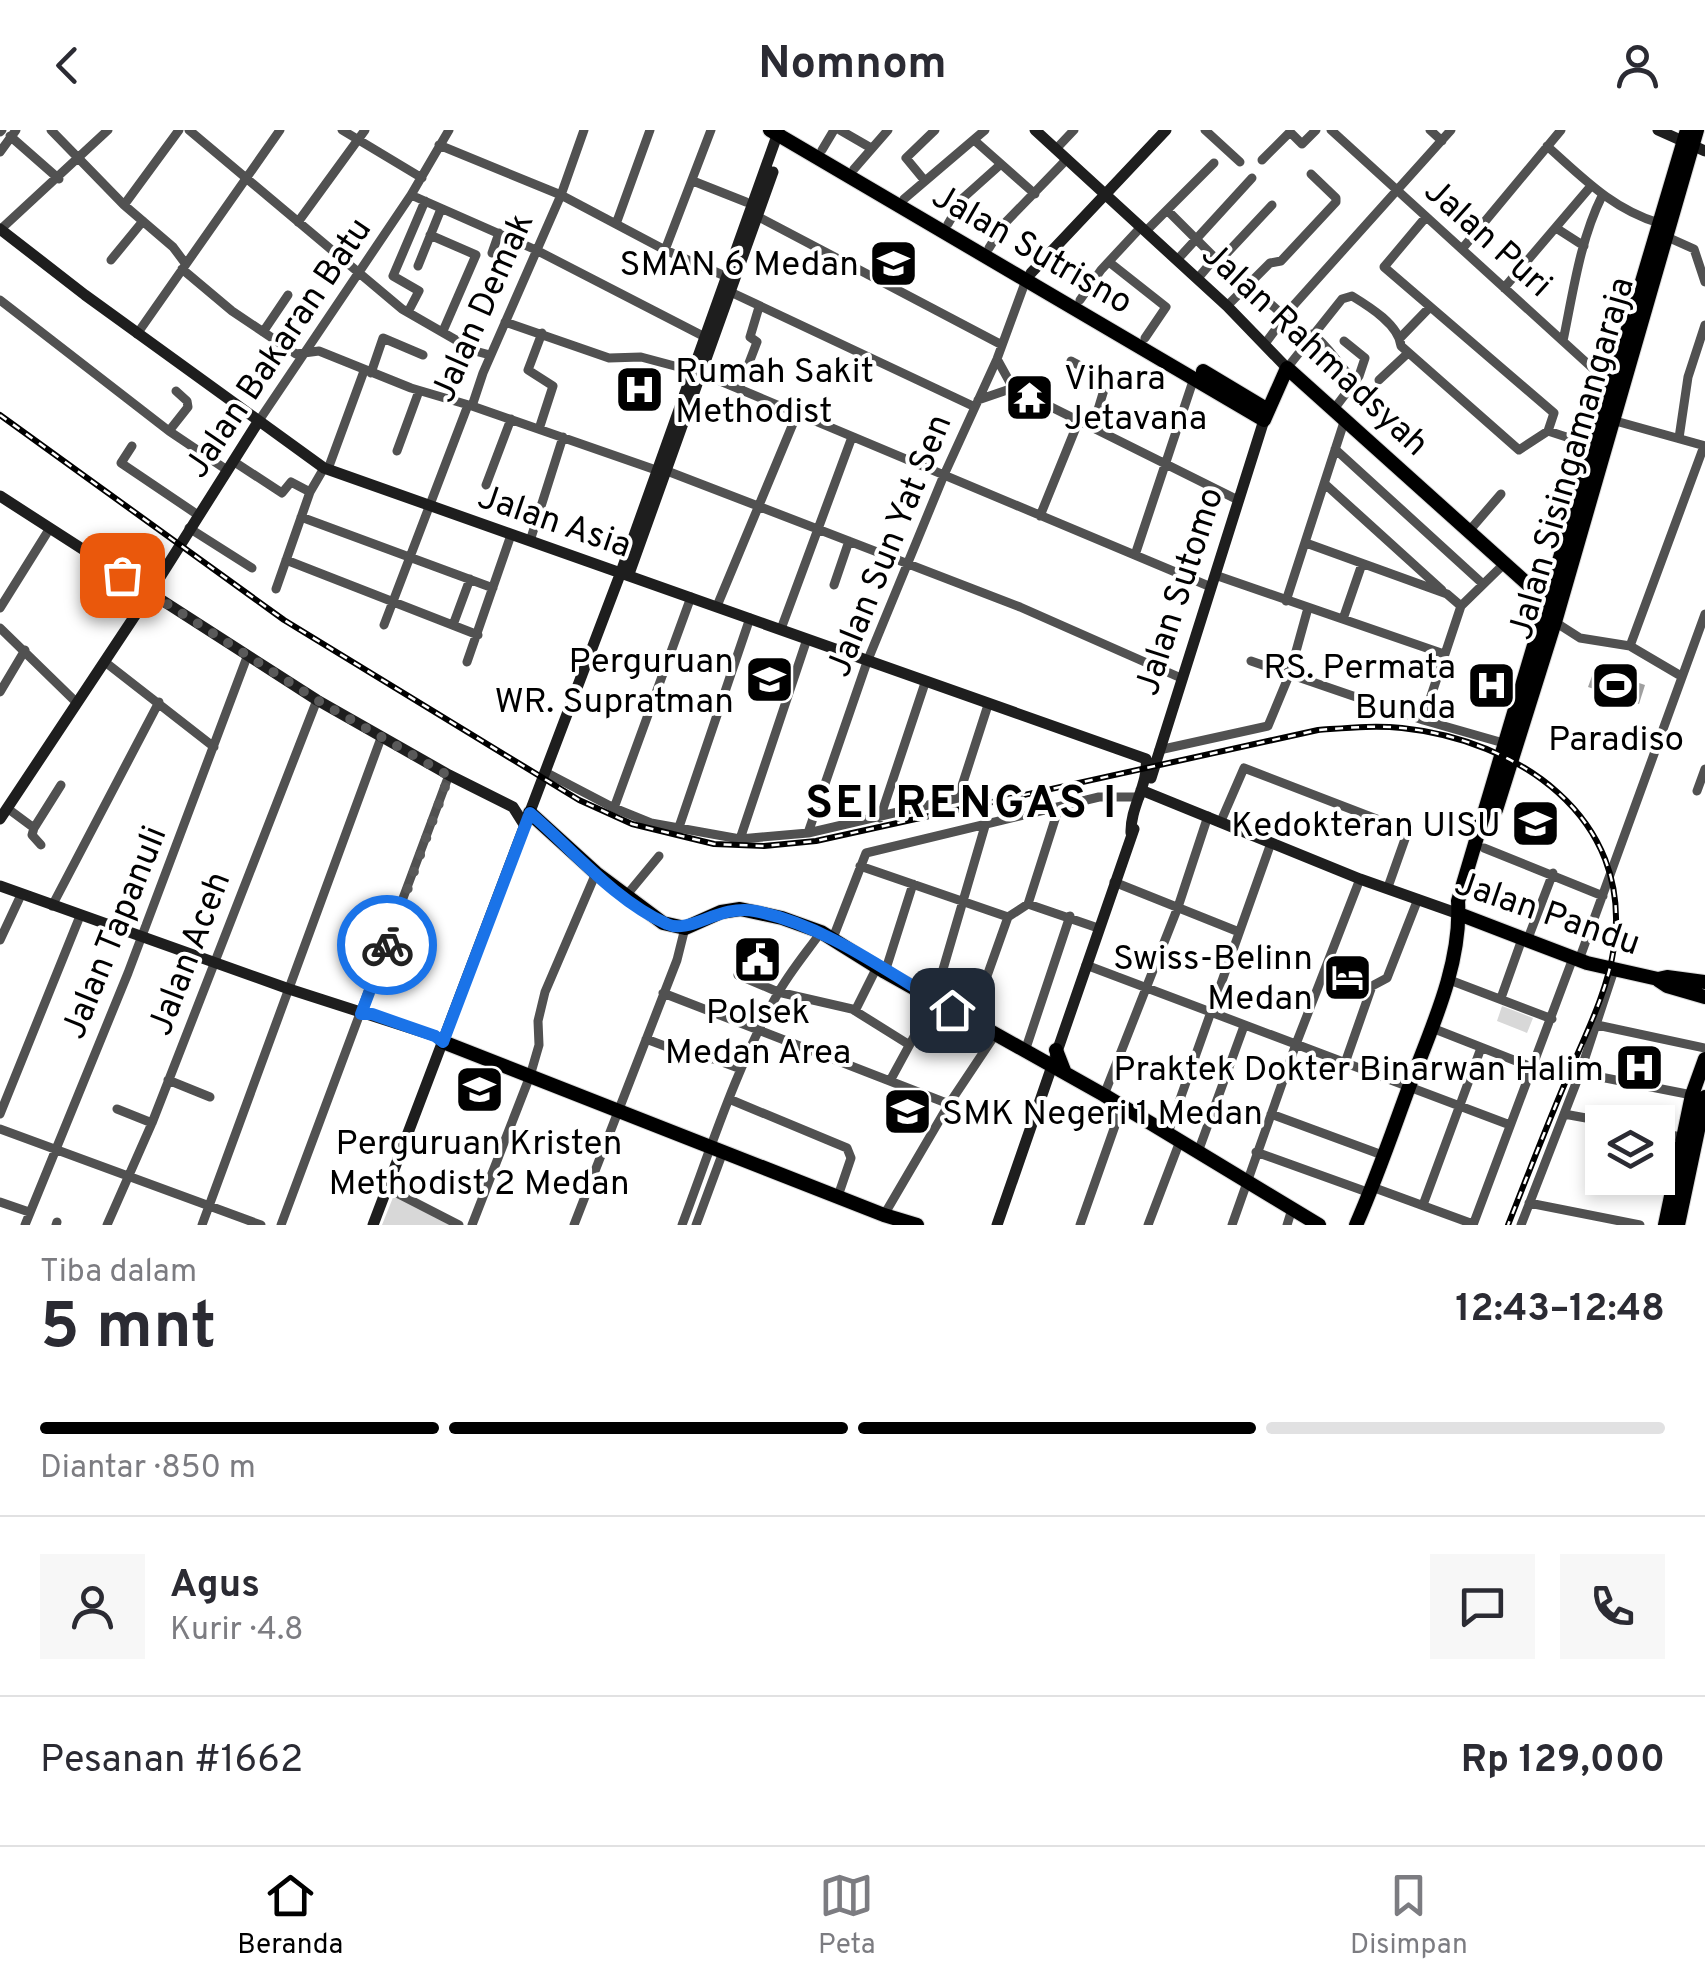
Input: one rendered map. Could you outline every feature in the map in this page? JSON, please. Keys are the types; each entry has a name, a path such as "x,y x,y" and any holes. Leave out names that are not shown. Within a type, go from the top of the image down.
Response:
{"main road":[{"name":"Jalan Rahmadsyah","path":"1035,130 1198,278 1287,368 1504,564 1554,602"},
{"path":"1029,276 1166,130"},
{"path":"1658,130 1693,139"},
{"name":"Jalan Sutrisno","path":"781,132 822,150 1029,276 1080,300 1266,415"},
{"name":"Jalan Sutrisno","path":"781,132 1266,415"},
{"path":"373,1225 612,598 625,573 781,132"},
{"name":"Jalan Sisingamangaraja","path":"1459,908 1484,848 1611,385 1693,139"},
{"name":"Jalan Sisingamangaraja","path":"1554,602 1612,420 1662,229"},
{"name":"Jalan Asia","path":"0,230 326,469 1147,760"},
{"path":"696,373 704,336 727,284"},
{"name":"Jalan Sutomo","path":"1056,1050 1131,833 1131,820 1158,750 1266,415 1287,368"},
{"name":"Jalan Bakaran Batu","path":"4,813 258,422"},
{"path":"0,496 317,700 449,776 529,814 625,897 663,923 685,928 721,912 740,909 782,918 827,935 1319,1225"},
{"path":"595,563 608,580 612,598"},
{"path":"1533,589 1549,622"},
{"name":"Jalan Sisingamangaraja","path":"1459,908 1506,744 1537,661"},
{"name":"Jalan Sutomo","path":"1143,793 1147,760"},
{"name":"Jalan Pandu","path":"1143,793 1360,879 1459,908 1576,959 1658,979 1705,982"},
{"path":"513,807 529,814"},
{"path":"0,886 289,990 435,1036 917,1225"},
{"path":"1356,1225 1432,1028 1447,978 1459,908"},
{"name":"Jalan Pandu","path":"1658,979 1667,986 1705,996"},
{"path":"996,1225 1058,1070 1056,1050"},
{"path":"1678,1225 1705,1060"},
{"path":"1665,1225 1684,1138 1698,1096"}],"street":[{"path":"51,130 124,205 173,247 184,266 288,350 301,354 318,352 419,391 662,470 1020,607 1181,678"},
{"path":"0,230 108,130"},
{"path":"124,205 180,130"},
{"path":"189,130 358,275 408,312 475,351 490,355"},
{"path":"138,334 280,130"},
{"path":"342,130 422,178"},
{"path":"298,222 365,130"},
{"name":"Jalan Bakaran Batu","path":"258,422 411,195 448,130"},
{"path":"570,130 582,133"},
{"path":"616,224 650,130"},
{"path":"666,250 711,130"},
{"path":"822,150 837,130 870,148"},
{"path":"854,169 888,130"},
{"path":"925,181 906,158 936,130"},
{"path":"904,199 985,130"},
{"path":"1056,149 1074,130"},
{"path":"1205,130 1240,162"},
{"path":"1262,160 1290,132 1302,144 1316,130"},
{"name":"Jalan Puri","path":"1331,130 1611,385"},
{"path":"1430,130 1442,140"},
{"path":"1264,345 1452,130"},
{"path":"1462,249 1560,130"},
{"path":"0,152 7,132 59,179"},
{"name":"Jalan Demak","path":"384,625 428,506 560,195 582,133"},
{"path":"974,140 1035,194"},
{"path":"439,145 560,195 727,284 760,307 976,404 1012,388"},
{"path":"1547,146 1602,196 1694,250 1705,282"},
{"path":"988,248 1004,224 1067,159"},
{"path":"1080,300 1109,262 1214,163"},
{"path":"948,224 963,198 1001,164"},
{"path":"1227,306 1270,263 1280,261 1336,202 1310,174"},
{"path":"1177,260 1252,178"},
{"path":"693,181 1002,345"},
{"path":"1504,288 1591,186"},
{"path":"411,195 536,250 704,336"},
{"path":"1563,342 1584,246 1602,196"},
{"path":"408,312 419,291 394,276 425,201"},
{"path":"1198,278 1272,205"},
{"path":"418,266 441,208"},
{"path":"1167,210 1216,259"},
{"path":"275,223 285,212"},
{"path":"1426,217 1384,265 1554,413 1548,430 1519,450 1399,344 1400,338 1430,307"},
{"path":"111,260 143,221"},
{"path":"1556,228 1584,246"},
{"path":"492,253 499,233"},
{"path":"430,235 476,255 443,331"},
{"path":"1109,262 1166,307 1145,338"},
{"path":"1226,263 1286,318 1321,340 1350,377"},
{"name":"Jalan Sun Yat Sen","path":"808,833 868,662 1029,276"},
{"path":"262,332 288,295"},
{"path":"1287,368 1346,297 1352,296 1374,310 1400,338"},
{"path":"0,300 170,431 282,494 291,482 310,492"},
{"path":"739,389 756,342 750,338 760,307"},
{"path":"505,322 609,358 642,357 696,373 1135,555 1444,654"},
{"path":"1678,438 1688,377 1705,325"},
{"path":"538,429 553,386 528,370 542,333"},
{"path":"276,589 310,492 326,469 383,338 423,355"},
{"path":"1286,601 1325,484 1340,414 1365,358 1344,340"},
{"path":"475,351 483,372"},
{"path":"1379,380 1408,353"},
{"path":"997,359 1012,388 1238,500"},
{"path":"1071,361 1107,380 1093,426"},
{"path":"1135,555 1194,376"},
{"path":"397,451 419,391"},
{"path":"170,431 188,407 176,392"},
{"path":"717,606 797,414"},
{"path":"486,485 511,419"},
{"path":"1040,516 1079,420"},
{"path":"1612,420 1705,446 1630,646"},
{"path":"1548,430 1594,446"},
{"path":"530,541 563,437"},
{"path":"781,629 852,437"},
{"path":"132,446 121,463 198,516"},
{"path":"1335,449 1483,584"},
{"path":"1325,484 1460,606"},
{"path":"1469,531 1501,494"},
{"path":"301,517 493,588"},
{"path":"0,608 50,528"},
{"path":"189,528 252,568"},
{"path":"467,662 511,535"},
{"path":"834,585 848,541"},
{"path":"1306,543 1447,594"},
{"path":"286,560 478,635"},
{"path":"1343,619 1362,564"},
{"path":"1423,720 1460,606 1504,564"},
{"path":"453,624 470,578"},
{"path":"614,808 691,596"},
{"path":"1158,750 1268,726 1290,673 1308,608"},
{"path":"1256,1152 1423,1205 1473,1225 1603,896 1705,614"},
{"path":"678,830 750,618"},
{"path":"1549,622 1580,638 1630,646 1682,676"},
{"path":"0,628 77,703"},
{"path":"740,839 806,640"},
{"path":"0,692 25,650"},
{"name":"Jalan Tapanuli","path":"25,1225 141,936 247,656"},
{"path":"1250,661 1506,744"},
{"path":"104,662 214,747"},
{"path":"880,818 925,683"},
{"name":"Jalan Aceh","path":"107,1225 152,1123 317,700"},
{"path":"52,906 158,702"},
{"path":"546,772 614,808 678,830 740,839 808,833 954,800 960,794 988,705"},
{"path":"202,1225 381,738"},
{"path":"1221,821 1244,768 1383,821 1405,834 1388,887"},
{"path":"1698,791 1705,770"},
{"path":"281,1225 449,776"},
{"path":"41,845 33,839 34,828 61,785"},
{"path":"696,1225 728,1098 758,1031 778,992 827,935 866,853 1058,810 1099,797 1143,793"},
{"path":"971,1021 1008,917 1028,904 1058,810"},
{"path":"4,813 34,828"},
{"path":"1104,1095 1178,907 1208,816"},
{"path":"892,1079 934,1000 985,826"},
{"path":"1148,1225 1210,1012 1271,843"},
{"path":"1484,848 1603,896"},
{"path":"625,897 659,856"},
{"path":"860,866 1008,917"},
{"path":"472,1225 530,1076 540,1042 541,1003 596,873"},
{"path":"1501,998 1553,874"},
{"path":"1232,1225 1360,879"},
{"path":"1114,882 1239,932"},
{"path":"854,1011 881,969 913,884"},
{"path":"0,940 21,896"},
{"path":"1345,1063 1372,986 1387,978 1418,898"},
{"path":"1028,904 1098,928"},
{"path":"0,1114 80,916"},
{"path":"1024,1051 1070,916"},
{"path":"574,1225 685,928"},
{"path":"1086,965 1510,1125"},
{"path":"1521,1225 1597,1026 1614,970"},
{"path":"738,975 778,992 854,1011 908,1044"},
{"path":"1447,978 1552,1019"},
{"path":"663,993 949,1104"},
{"path":"1198,1152 1244,1026"},
{"path":"1597,1026 1705,1048"},
{"path":"1432,1028 1534,1068"},
{"path":"884,1215 995,1034"},
{"path":"646,1039 741,1069"},
{"path":"1423,1205 1481,1048"},
{"path":"1580,1072 1698,1096"},
{"path":"168,1080 210,1097"},
{"path":"728,1098 847,1148 851,1158 838,1196"},
{"path":"1080,1225 1122,1106"},
{"path":"117,1109 152,1123"},
{"path":"1271,1114 1385,1156"},
{"path":"1564,1114 1585,1118"},
{"path":"0,1129 261,1225"},
{"path":"1675,1136 1684,1138"},
{"path":"682,1225 717,1149"},
{"path":"388,1188 459,1225"},
{"path":"0,1202 30,1212"},
{"path":"1529,1203 1640,1225"},
{"path":"1286,1225 1292,1209"}],"shaded area":[{"name":"Paradiso","path":"1595,668 1645,685 1639,704 1588,687"},
{"path":"1502,1006 1533,1018 1527,1033 1497,1021"},
{"path":"394,1195 452,1225 382,1225"}],"railway":[{"path":"0,415 284,620 579,800 632,824 714,844 764,846 816,841 1318,730 1392,727 1445,735 1525,768 1558,793 1586,823 1605,859 1615,900 1614,947 1600,1000 1508,1225"}],"way so far":[{"path":"122,575 317,700 449,776 387,945"}],"place":[{"name":"SMAN 6 Medan","path":"894,263"},
{"name":"Rumah Sakit Methodist","path":"640,390"},
{"name":"Vihara Jetavana","path":"1029,397"},
{"name":"Perguruan WR. Supratman","path":"769,680"},
{"name":"RS. Permata Bunda","path":"1491,686"},
{"name":"Paradiso","path":"1616,686"},
{"name":"Kedokteran UISU","path":"1536,824"},
{"name":"Polsek Medan Area","path":"758,959"},
{"name":"Swiss-Belinn Medan","path":"1348,977"},
{"name":"Praktek Dokter Binarwan Halim","path":"1639,1068"},
{"name":"Perguruan Kristen Methodist 2 Medan","path":"479,1090"},
{"name":"SMK Negeri 1 Medan","path":"907,1112"}],"district":[{"name":"SEI RENGAS I","path":"962,801"}],"route":[{"path":"387,945 361,1014 372,1014 443,1042 530,813 625,897 663,923 685,928 712,915 740,909 782,918 833,938 952,1010"}]}
